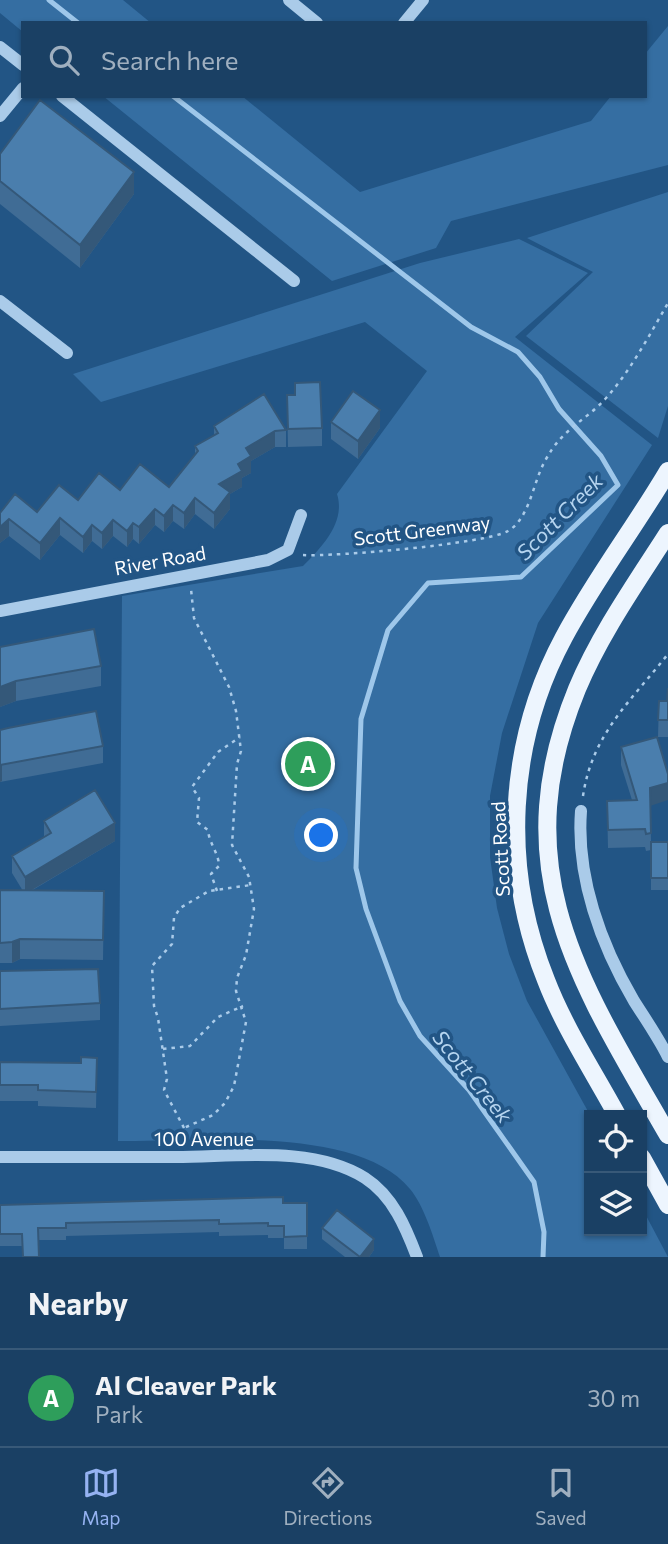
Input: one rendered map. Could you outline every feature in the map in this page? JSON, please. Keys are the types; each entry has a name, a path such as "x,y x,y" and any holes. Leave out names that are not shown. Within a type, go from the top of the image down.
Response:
{"main road":[{"name":"Scott Road","path":"614,1110 555,1000 536,951 519,877 516,803 524,746 552,660 588,597 668,471"},
{"path":"668,533 595,653 578,688 553,768 548,846 555,904 566,943 584,987 668,1135"},
{"path":"647,1167 668,1205"}],"street":[{"path":"289,0 315,21"},
{"path":"406,21 422,0"},
{"path":"0,47 21,63"},
{"path":"0,116 21,90"},
{"path":"65,98 294,281"},
{"path":"0,301 67,352"},
{"name":"River Road","path":"0,611 268,560 288,550 301,515"},
{"path":"581,811 582,849 601,933 619,973 668,1057"},
{"name":"100 Avenue","path":"0,1157 303,1158 351,1171 368,1180 392,1205 418,1257"}],"path":[{"name":"Scott Greenway","path":"309,555 483,538 507,532 520,520 544,462 567,430 607,398 668,303"},
{"path":"184,1128 212,1115 225,1103 234,1086 246,1022 236,991 254,921 251,885 232,845 237,764 242,751 240,737 229,687 194,618 191,586"},
{"path":"581,811 586,780 603,733 668,654"},
{"path":"217,891 211,874 220,863 211,848 208,830 197,822 199,799 192,787 218,752 240,737"},
{"path":"185,1148 184,1128 164,1090 167,1079 154,1006 152,966 172,944 174,918 180,908 195,897 251,885"},
{"path":"163,1049 190,1046 218,1017 243,1006"}],"shaded area":[{"path":"0,0 123,0 149,21 21,21 21,30 0,13"},
{"path":"668,26 668,165 451,221 436,248 332,281 105,98 244,98 360,192 591,121 609,98 647,98 647,52"},
{"path":"668,192 668,406 658,438 526,336 593,272 527,238"},
{"path":"519,239 588,273 515,337 652,445 538,623 502,733 490,796 490,857 497,908 509,954 527,1001 587,1110 584,1110 584,1236 647,1236 647,1217 668,1257 440,1257 424,1212 410,1189 385,1168 353,1154 273,1141 118,1141 122,596 303,566 318,551 335,524 339,504 337,494 427,371 365,322 101,402 73,374 420,263"}],"building":[{"path":"40,100 134,172 80,245 0,181 0,154"},
{"path":"320,382 322,428 288,429 287,395 295,395 295,383"},
{"path":"353,391 380,410 358,441 331,422"},
{"path":"264,394 286,430 275,431 246,448 251,456 238,464 242,471 219,484 230,492 214,513 195,498 184,513 173,505 164,516 155,509 139,527 133,523 127,531 113,520 102,533 92,525 83,537 60,518 40,543 9,519 0,527 0,513 15,494 37,512 59,485 78,500 99,473 120,490 140,464 169,487 198,451 195,446 218,433 214,426"},
{"path":"94,629 101,666 16,681 0,687 0,647"},
{"path":"668,688 668,720 658,720 659,701 667,701"},
{"path":"96,711 103,746 0,765 0,730"},
{"path":"657,737 668,783 650,788 651,833 646,834 645,829 608,830 607,801 637,800 621,747"},
{"path":"95,790 115,823 25,877 12,856 51,833 44,821"},
{"path":"651,842 668,842 668,878 651,878"},
{"path":"0,890 104,891 103,940 20,939 0,943"},
{"path":"98,969 100,1003 0,1009 0,971"},
{"path":"81,1057 97,1058 96,1092 38,1090 38,1085 0,1085 0,1062 81,1063"},
{"path":"283,1197 283,1203 307,1203 307,1236 284,1237 284,1226 268,1226 268,1223 219,1224 219,1220 66,1223 66,1228 38,1228 39,1257 23,1257 22,1234 0,1234 0,1205"},
{"path":"337,1210 374,1239 360,1257 322,1228"}],"waterway":[{"name":"Scott Creek","path":"49,0 75,21"},
{"name":"Scott Creek","path":"176,98 471,327 518,352 540,377 559,409 601,456 618,485 521,577 428,583 388,630 361,719 356,868 366,909 400,1001 420,1036 469,1090 534,1182 544,1232 543,1257"}],"place":[{"name":"Al Cleaver Park","path":"308,764"}]}
